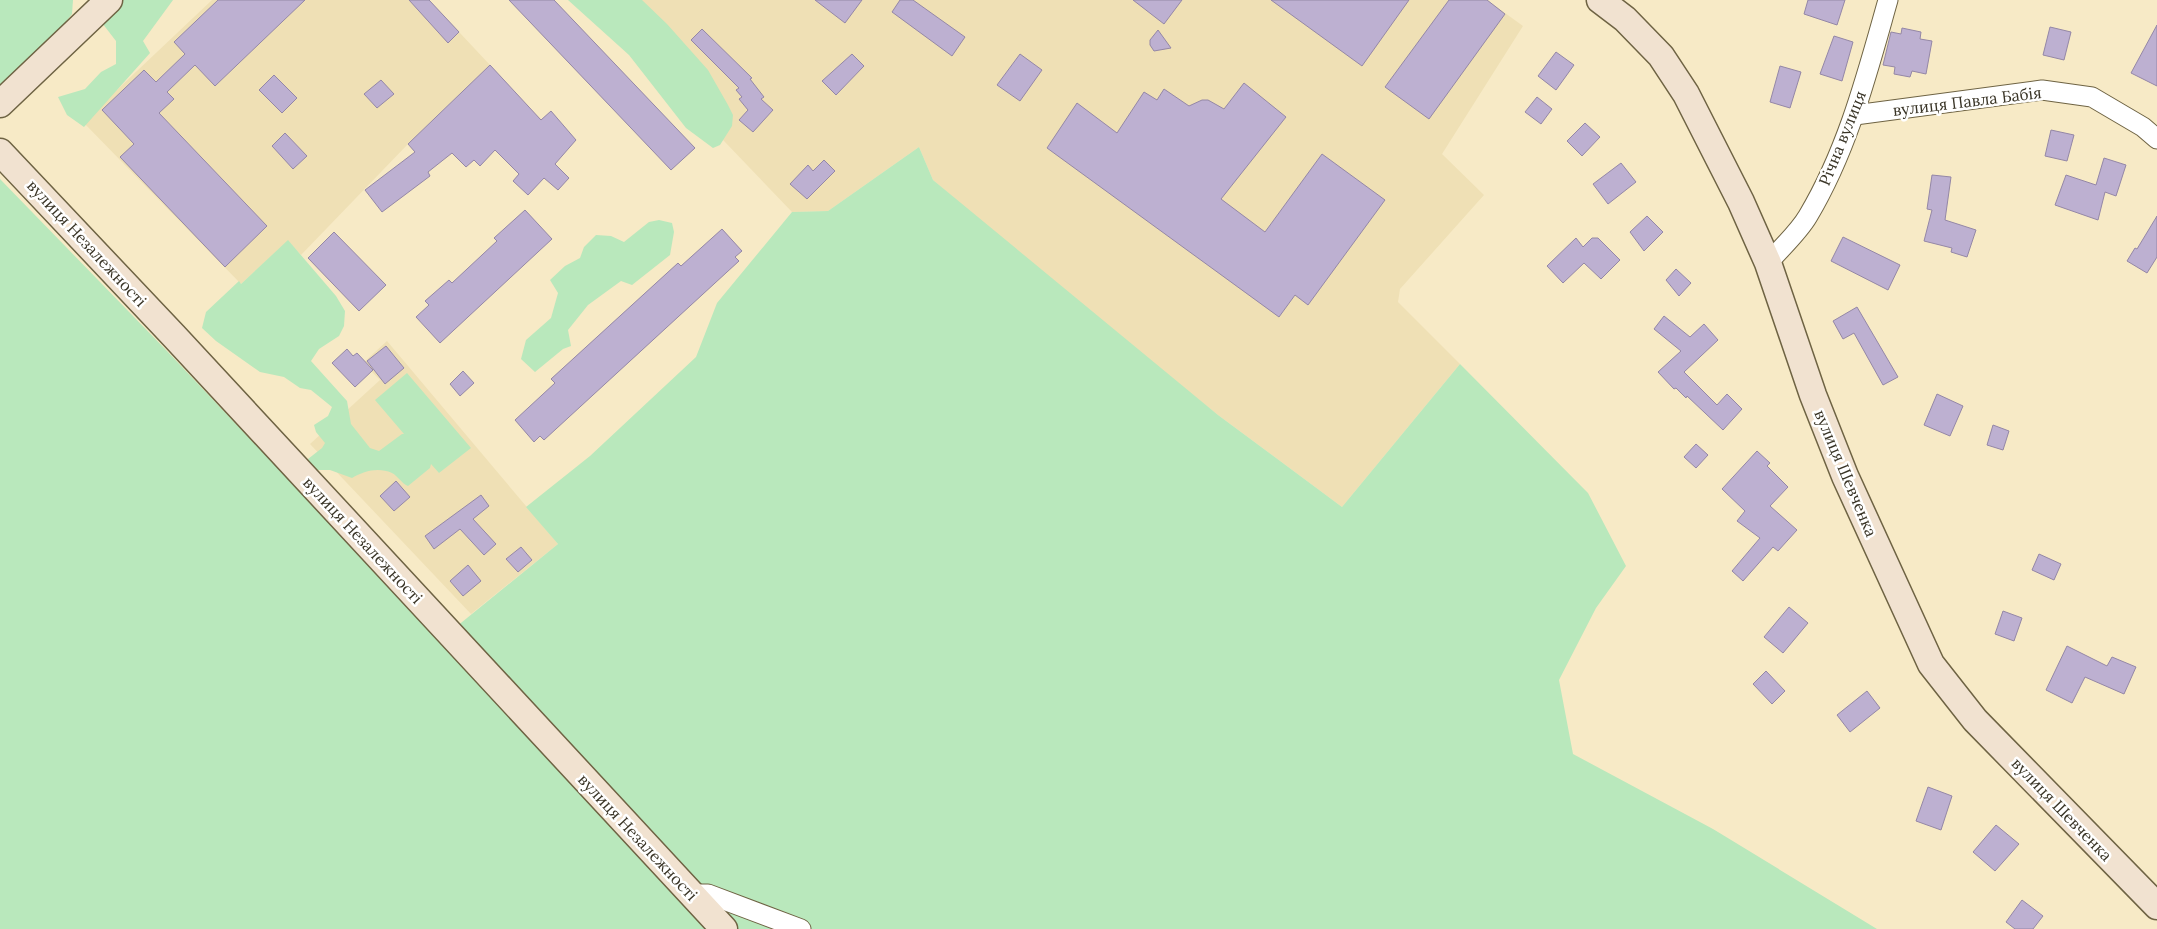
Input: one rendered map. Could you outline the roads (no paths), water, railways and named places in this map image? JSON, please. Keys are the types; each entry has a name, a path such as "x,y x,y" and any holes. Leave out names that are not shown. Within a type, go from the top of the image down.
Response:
{"street":[{"path":"0,104 109,0"},
{"name":"вулиця Шевченка","path":"1600,0 1625,19 1661,56 1686,94 1741,202 1768,263 1813,395 1845,476 1931,664 1975,720 2157,906"},
{"name":"Річна вулиця","path":"1768,263 1807,217 1835,164 1855,115 1888,0"},
{"name":"вулиця Павла Бабія","path":"1855,115 2042,90 2092,97 2143,127 2157,139"},
{"name":"вулиця Незалежності","path":"0,152 174,336 724,929"},
{"path":"690,894 708,894 800,929"}]}
